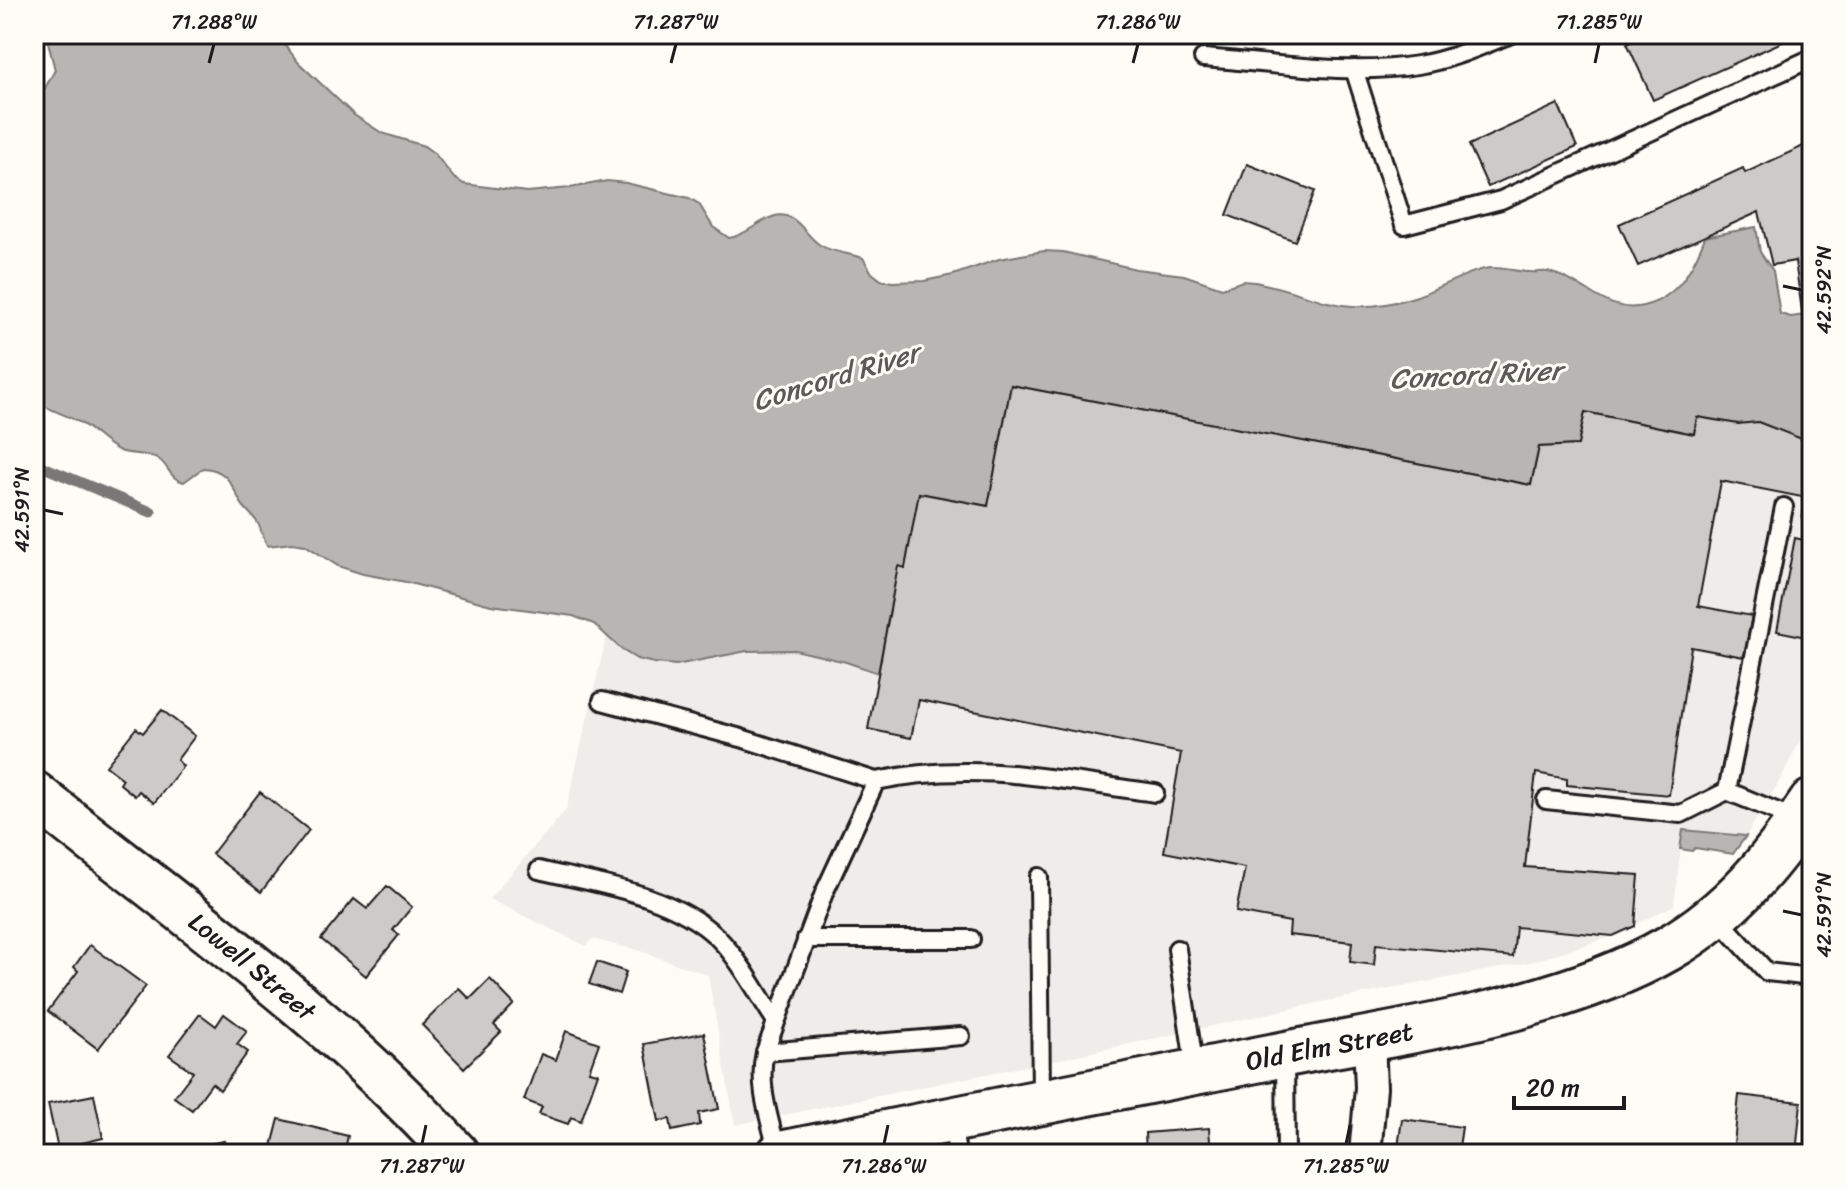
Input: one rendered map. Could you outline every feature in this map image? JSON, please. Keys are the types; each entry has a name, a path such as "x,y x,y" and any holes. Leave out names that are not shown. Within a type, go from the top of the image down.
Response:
{"main road":[{"name":"Lowell Street","path":"34,794 311,1015 392,1087 456,1154"},
{"name":"Old Elm Street","path":"779,1154 954,1137 1041,1101 1369,1039 1547,998 1649,959 1716,916 1752,883 1806,812"}],"street":[{"path":"1365,1154 1371,1088 1369,1039"}],"lane":[{"path":"1203,58 1354,69 1418,65 1511,34"},
{"path":"1354,69 1404,225 1501,200 1812,58"},
{"path":"1727,791 1784,507"},
{"path":"602,701 741,738 876,781 911,773 971,770 1155,793"},
{"path":"779,1154 762,1089 765,1052 806,939 876,781"},
{"path":"1546,800 1681,814 1727,791 1806,812"},
{"path":"539,870 636,894 693,919 729,950 775,1020"},
{"path":"1039,877 1041,1101"},
{"path":"1716,916 1767,972 1812,977"},
{"path":"806,939 971,939"},
{"path":"1177,949 1195,1072"},
{"path":"765,1052 961,1036"},
{"path":"1285,1054 1286,1154"}],"shaded area":[{"path":"1011,385 1531,484 1539,447 1585,412 1693,433 1697,417 1738,424 1758,422 1812,443 1812,717 1780,780 1746,836 1683,831 1674,905 1613,936 1531,962 1322,1002 735,1125 708,975 637,950 592,939 586,946 489,899 566,810 607,634 622,650 654,663 676,665 747,651 795,650 878,672 898,566 905,567 919,493"}],"water":[{"name":"Concord River","path":"46,34 277,34 298,62 354,115 382,133 424,146 435,154 454,178 464,184 527,192 607,181 626,183 689,198 699,204 713,227 729,238 769,218 783,215 795,221 820,245 863,258 872,273 881,280 892,282 924,281 953,275 999,259 1044,251 1184,275 1222,288 1243,281 1255,282 1349,306 1368,306 1414,297 1486,269 1546,272 1560,276 1606,301 1630,307 1655,302 1675,289 1695,260 1705,237 1756,227 1760,252 1773,271 1780,314 1791,317 1812,314 1812,443 1758,422 1738,424 1697,417 1694,434 1585,412 1578,445 1539,447 1531,485 1011,385 988,506 919,493 905,568 898,567 878,673 795,650 747,651 676,665 654,663 637,659 622,650 594,624 573,616 491,605 363,574 338,566 305,545 268,546 257,522 222,474 203,468 184,482 172,475 157,458 120,451 79,422 34,400 34,108 55,70"},
{"path":"1683,830 1746,836 1733,854 1695,848 1692,851 1680,849"}],"building":[{"path":"1647,34 1800,34 1653,100 1627,43"},
{"path":"1558,104 1577,147 1488,187 1469,145"},
{"path":"1812,142 1812,309 1802,311 1795,261 1772,265 1759,212 1638,266 1619,224 1743,168 1745,173"},
{"path":"1247,164 1315,191 1295,241 1227,215"},
{"path":"1011,385 1531,485 1539,447 1578,445 1585,412 1694,434 1697,417 1738,424 1758,422 1812,443 1812,530 1802,519 1807,498 1721,481 1698,606 1752,616 1744,657 1691,647 1669,795 1567,785 1567,779 1536,773 1525,867 1639,875 1635,926 1613,936 1516,927 1513,957 1376,944 1374,965 1350,962 1352,942 1289,935 1290,922 1236,912 1245,868 1164,852 1181,753 919,700 911,738 868,729 898,566 905,568 919,493 988,506"},
{"path":"1795,538 1812,542 1812,638 1777,631"},
{"path":"162,710 195,736 177,760 183,766 154,803 139,791 135,796 120,784 123,779 106,766 136,728 143,733"},
{"path":"260,792 309,830 261,892 212,854"},
{"path":"387,886 412,907 393,930 399,935 366,976 321,939 354,899 367,909"},
{"path":"90,945 146,986 98,1049 48,1011 78,971 74,967"},
{"path":"597,962 626,972 619,994 589,984"},
{"path":"490,979 514,1004 494,1025 501,1032 464,1068 422,1025 459,988 470,999"},
{"path":"200,1014 216,1026 224,1014 247,1031 237,1044 248,1052 220,1090 212,1083 192,1110 174,1097 193,1072 169,1055"},
{"path":"566,1031 599,1043 589,1071 598,1073 581,1121 571,1117 568,1124 539,1114 542,1107 524,1100 541,1054 556,1060"},
{"path":"704,1033 719,1109 699,1113 700,1125 672,1131 670,1119 659,1121 644,1044"},
{"path":"94,1095 103,1138 82,1143 84,1154 59,1154 48,1104"},
{"path":"1739,1095 1801,1102 1796,1154 1733,1154"},
{"path":"279,1119 348,1136 344,1153 350,1154 270,1154"},
{"path":"1402,1119 1462,1127 1458,1154 1397,1154"},
{"path":"1209,1128 1211,1154 1146,1154 1145,1133"},
{"path":"224,1141 227,1154 170,1154 170,1152"}],"waterway":[{"path":"34,463 151,512"}]}
